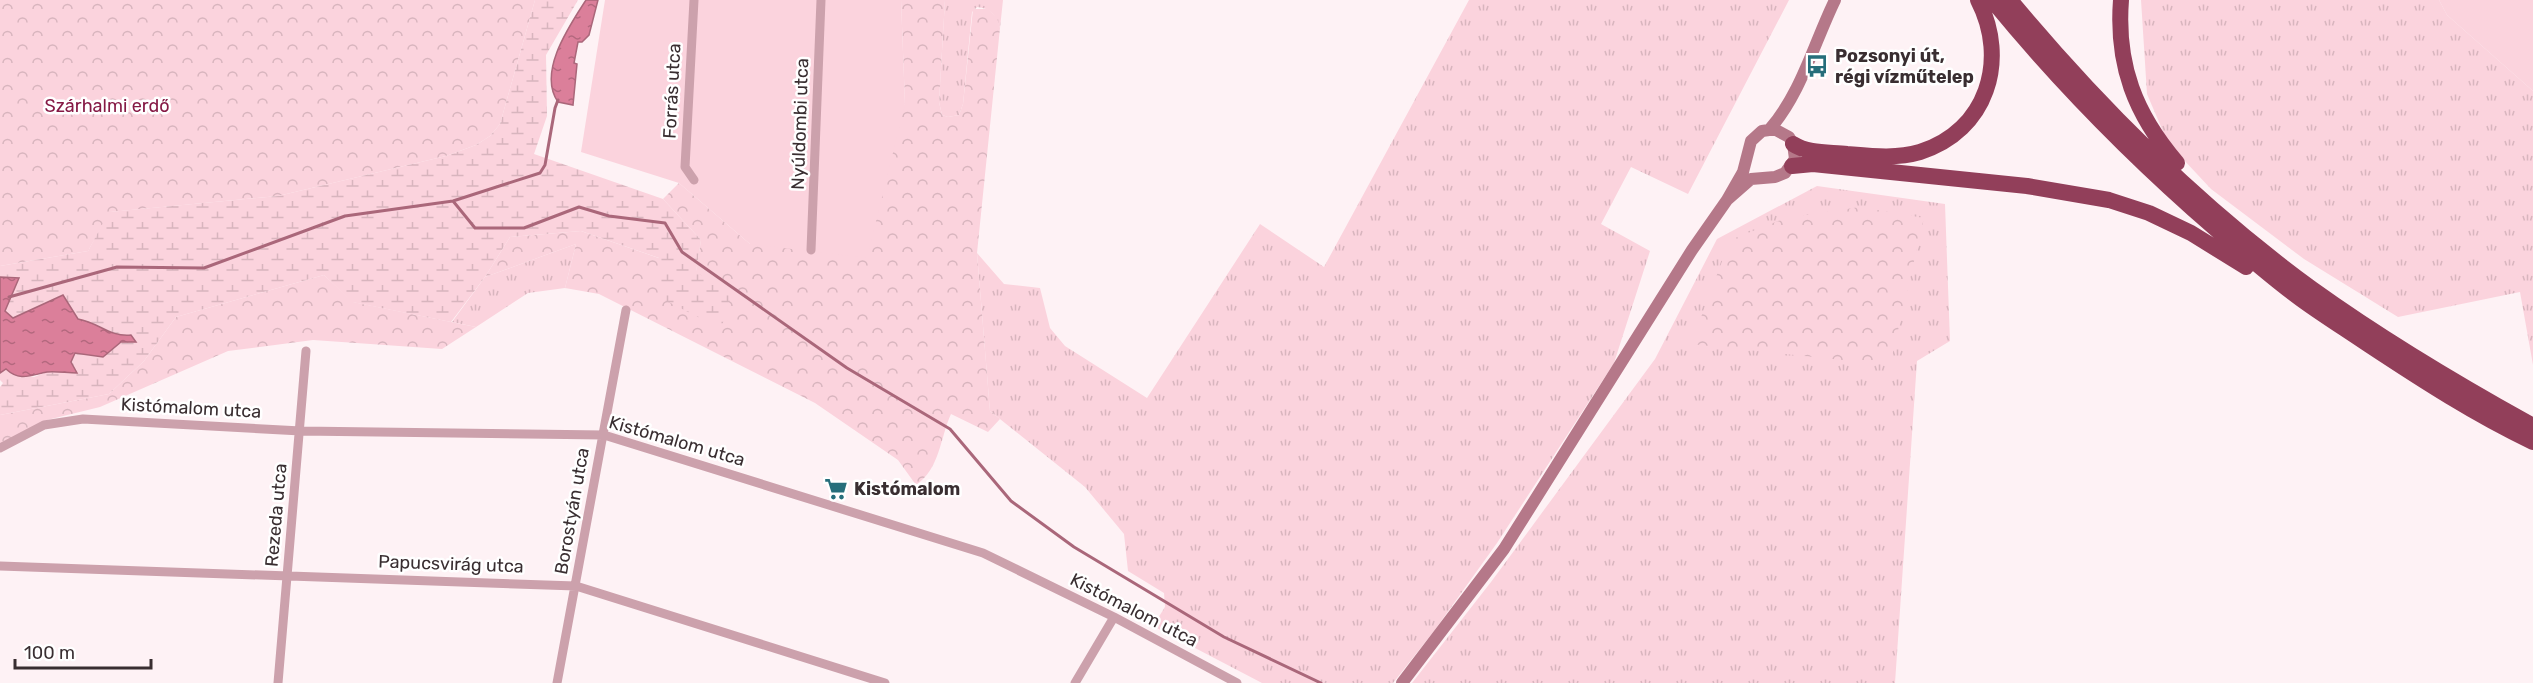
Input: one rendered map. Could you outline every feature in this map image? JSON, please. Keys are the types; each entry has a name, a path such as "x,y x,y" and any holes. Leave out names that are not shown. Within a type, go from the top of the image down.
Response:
{"highway":[{"path":"1791,141 1800,148 1813,151 1881,157 1898,156 1918,153 1935,146 1962,128 1978,108 1988,89 1992,70 1991,34 1978,0"},
{"path":"1992,0 2066,85 2129,150 2172,191 2301,299"},
{"path":"2010,0 2085,86 2139,141 2208,204 2278,263 2414,358 2533,426"},
{"path":"2121,0 2120,36 2124,65 2132,92 2145,122 2208,204"},
{"path":"1792,166 1813,164 2027,186 2109,200 2149,213 2191,233 2301,299 2411,373 2533,442"}],"main road":[{"path":"1769,130 1792,97 1835,0"},
{"path":"1791,141 1792,97"},
{"path":"1402,683 1504,549 1692,250 1728,200 1743,172 1751,141 1755,135 1769,130 1783,132 1791,141 1795,151 1792,166 1785,173 1775,177 1765,176 1751,180 1728,200"},
{"path":"1748,157 1752,168 1765,176"}],"street":[{"name":"Forrás utca","path":"694,0 685,167 694,180"},
{"name":"Nyúldombi utca","path":"811,249 821,0"},
{"name":"Borostyán utca","path":"557,683 626,309"},
{"name":"Rezeda utca","path":"278,683 306,351"},
{"name":"Kistómalom utca","path":"0,448 44,425 83,419 301,431 604,435 982,553 1114,617 1237,683"},
{"name":"Papucsvirág utca","path":"0,566 287,574 576,586 885,683"},
{"path":"1075,683 1114,617"}],"green space":[{"name":"Szárhalmi erdő","path":"0,0 535,0 500,124 490,136 476,145 446,156 278,196 110,212 88,251 0,266"},
{"path":"535,0 578,0 546,55 547,116 534,154 663,199 701,240 696,272 732,293 721,329 659,297 659,258 581,231 510,237 485,277 451,322 352,302 324,275 176,317 144,361 109,394 0,415 0,387 3,383 0,380 0,373 6,369 34,377 47,372 76,373 71,362 75,353 103,357 121,342 135,342 93,323 78,319 63,295 13,318 5,311 19,278 0,277 0,266 88,251 109,212 278,196 446,156 476,145 490,136 500,124"},
{"path":"605,0 901,0 905,104 867,258 750,244 679,183 581,152"},
{"path":"901,0 945,0 939,102 942,115 948,117 959,115 963,104 973,9 988,9 997,18 1000,28 977,253 990,411 1000,419 988,432 951,414 935,462 930,471 916,485 898,460 815,403 599,294 565,288 576,244 485,277 510,237 581,231 696,271 701,240 663,199 679,183 750,244 905,104"},
{"path":"945,0 1003,0 1000,28 995,16 989,11 977,7 972,12 963,104 959,115 948,117 942,115 939,102"},
{"path":"1469,0 1789,0 1688,194 1631,167 1601,224 1650,251 1614,363 1497,543 1434,631 1393,683 1262,683 1153,626 1165,607 1164,593 1128,571 1124,534 1085,487 990,411 977,253 1004,284 1040,288 1050,328 1065,346 1147,398 1260,224 1324,267"},
{"path":"2141,0 2439,0 2447,15 2533,91 2533,365 2520,292 2398,317 2304,259 2211,189 2168,143 2147,94"},
{"path":"2439,0 2533,0 2533,91 2447,15"},
{"path":"1817,186 1945,204 1950,341 1917,361 1895,683 1412,683 1491,582 1655,359 1717,239"},
{"path":"1860,207 1924,218 1890,365 1691,344 1730,240 1786,218"},
{"path":"576,244 565,288 528,293 476,327 452,322 485,277"},
{"path":"324,275 353,302 476,327 442,349 313,340 228,351 100,407 47,420 0,444 0,415 109,394 144,361 176,317"}],"water":[{"path":"586,0 598,0 589,35 582,42 578,42 574,63 577,64 573,105 558,102 551,77 558,49"},
{"path":"0,277 19,278 5,311 13,318 63,295 78,319 110,332 131,335 136,342 121,342 103,357 75,353 71,362 77,373 47,372 21,376 6,369 0,373"}],"waterway":[{"path":"9,297 117,267 204,268 345,216 453,201 540,173 545,165 558,100"},
{"path":"453,201 475,228 524,228 579,207 609,216 665,223 682,252 847,368 950,429 1011,501 1074,547 1224,637 1321,683"}],"place":[{"name":"Pozsonyi út, régi vízműtelep","path":"1817,66"},
{"name":"Kistómalom","path":"836,489"}]}
